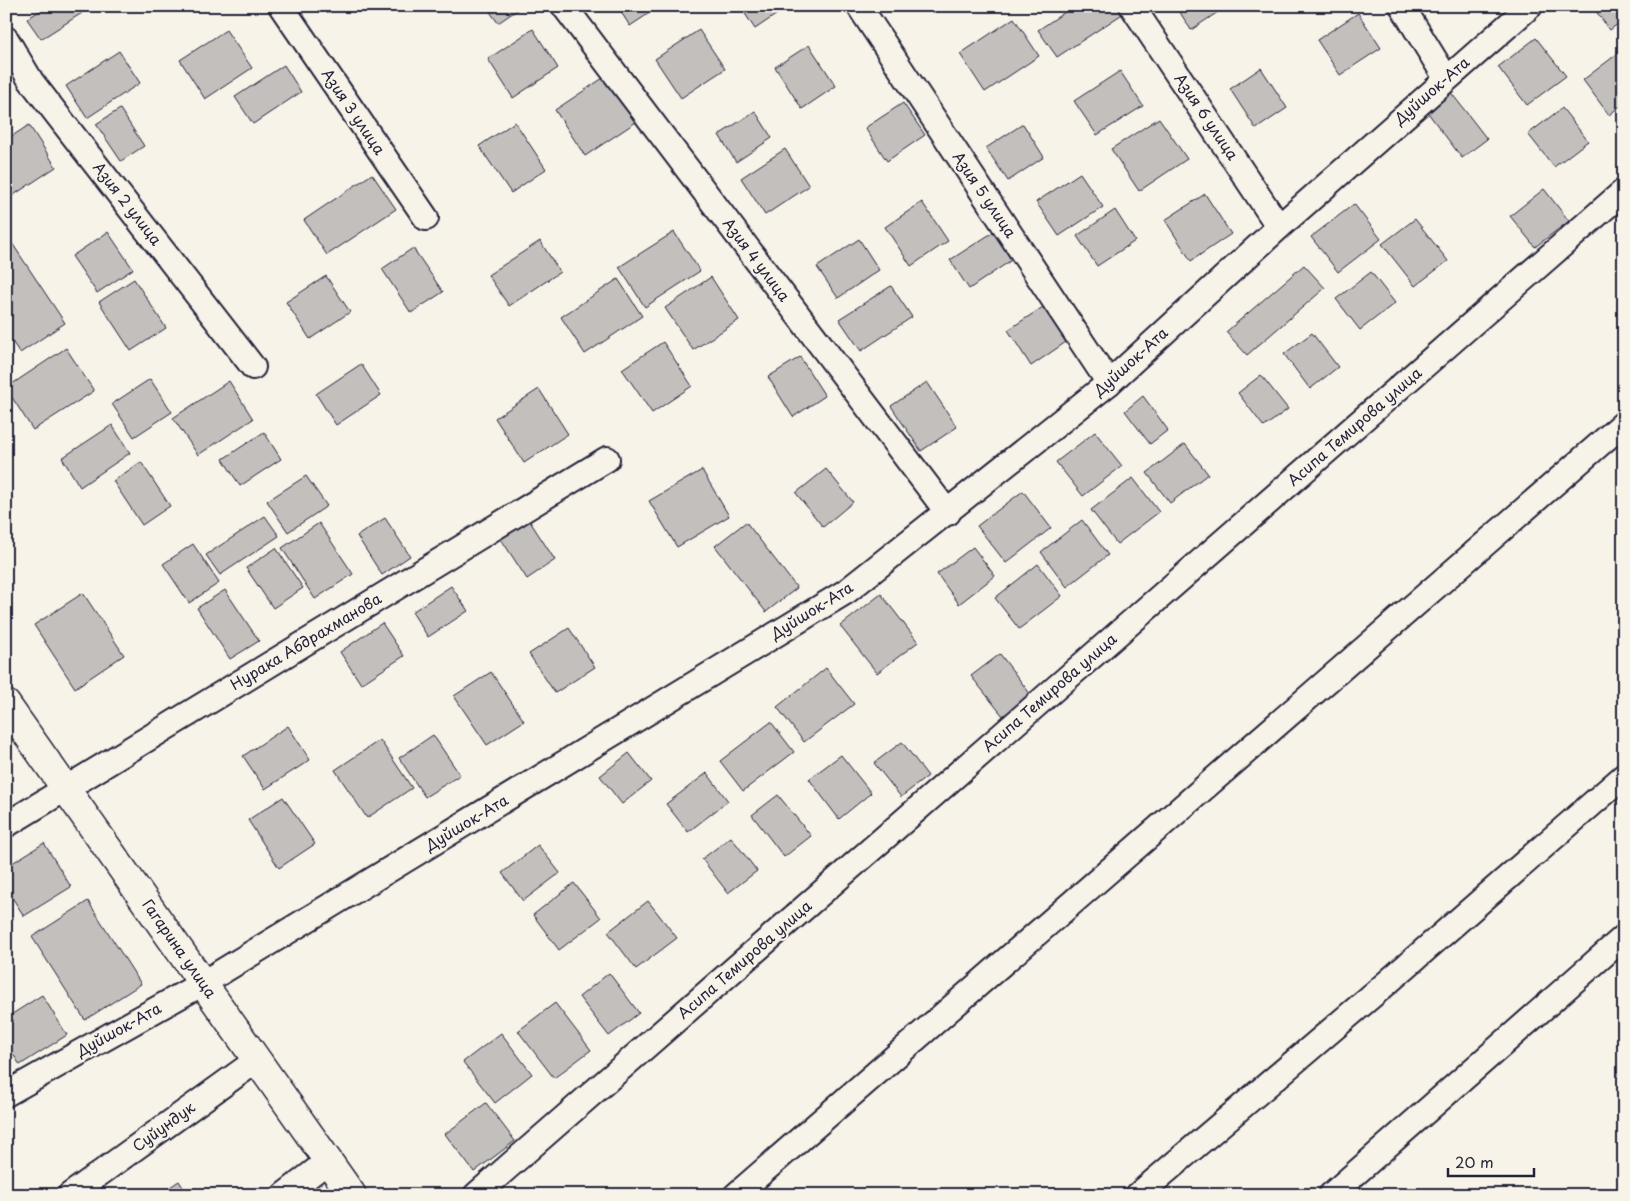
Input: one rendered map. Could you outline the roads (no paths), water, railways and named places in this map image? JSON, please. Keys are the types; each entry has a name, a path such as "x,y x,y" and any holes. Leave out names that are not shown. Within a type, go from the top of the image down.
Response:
{"main road":[{"name":"Гагарина улица","path":"6,704 352,1195"}],"street":[{"name":"Азия 3 улица","path":"281,6 426,218"},
{"name":"Азия 4 улица","path":"564,6 948,513"},
{"name":"Азия 5 улица","path":"859,6 1109,384"},
{"name":"Азия 6 улица","path":"1132,6 1279,227"},
{"path":"1402,6 1446,78"},
{"name":"Дуйшок-Ата","path":"6,1094 203,983 847,591 1109,384 1279,227 1530,6"},
{"name":"Азия 2 улица","path":"6,39 31,81 253,367"},
{"name":"Асипа Темирова улица","path":"476,1195 1624,191"},
{"path":"736,1195 1624,423"},
{"name":"Нурака Абдрахманова","path":"6,825 607,459"},
{"path":"1138,1195 1388,982 1624,776"},
{"path":"1331,1195 1624,937"},
{"name":"Суйундук","path":"70,1195 257,1060"},
{"path":"284,1195 328,1162"}]}
